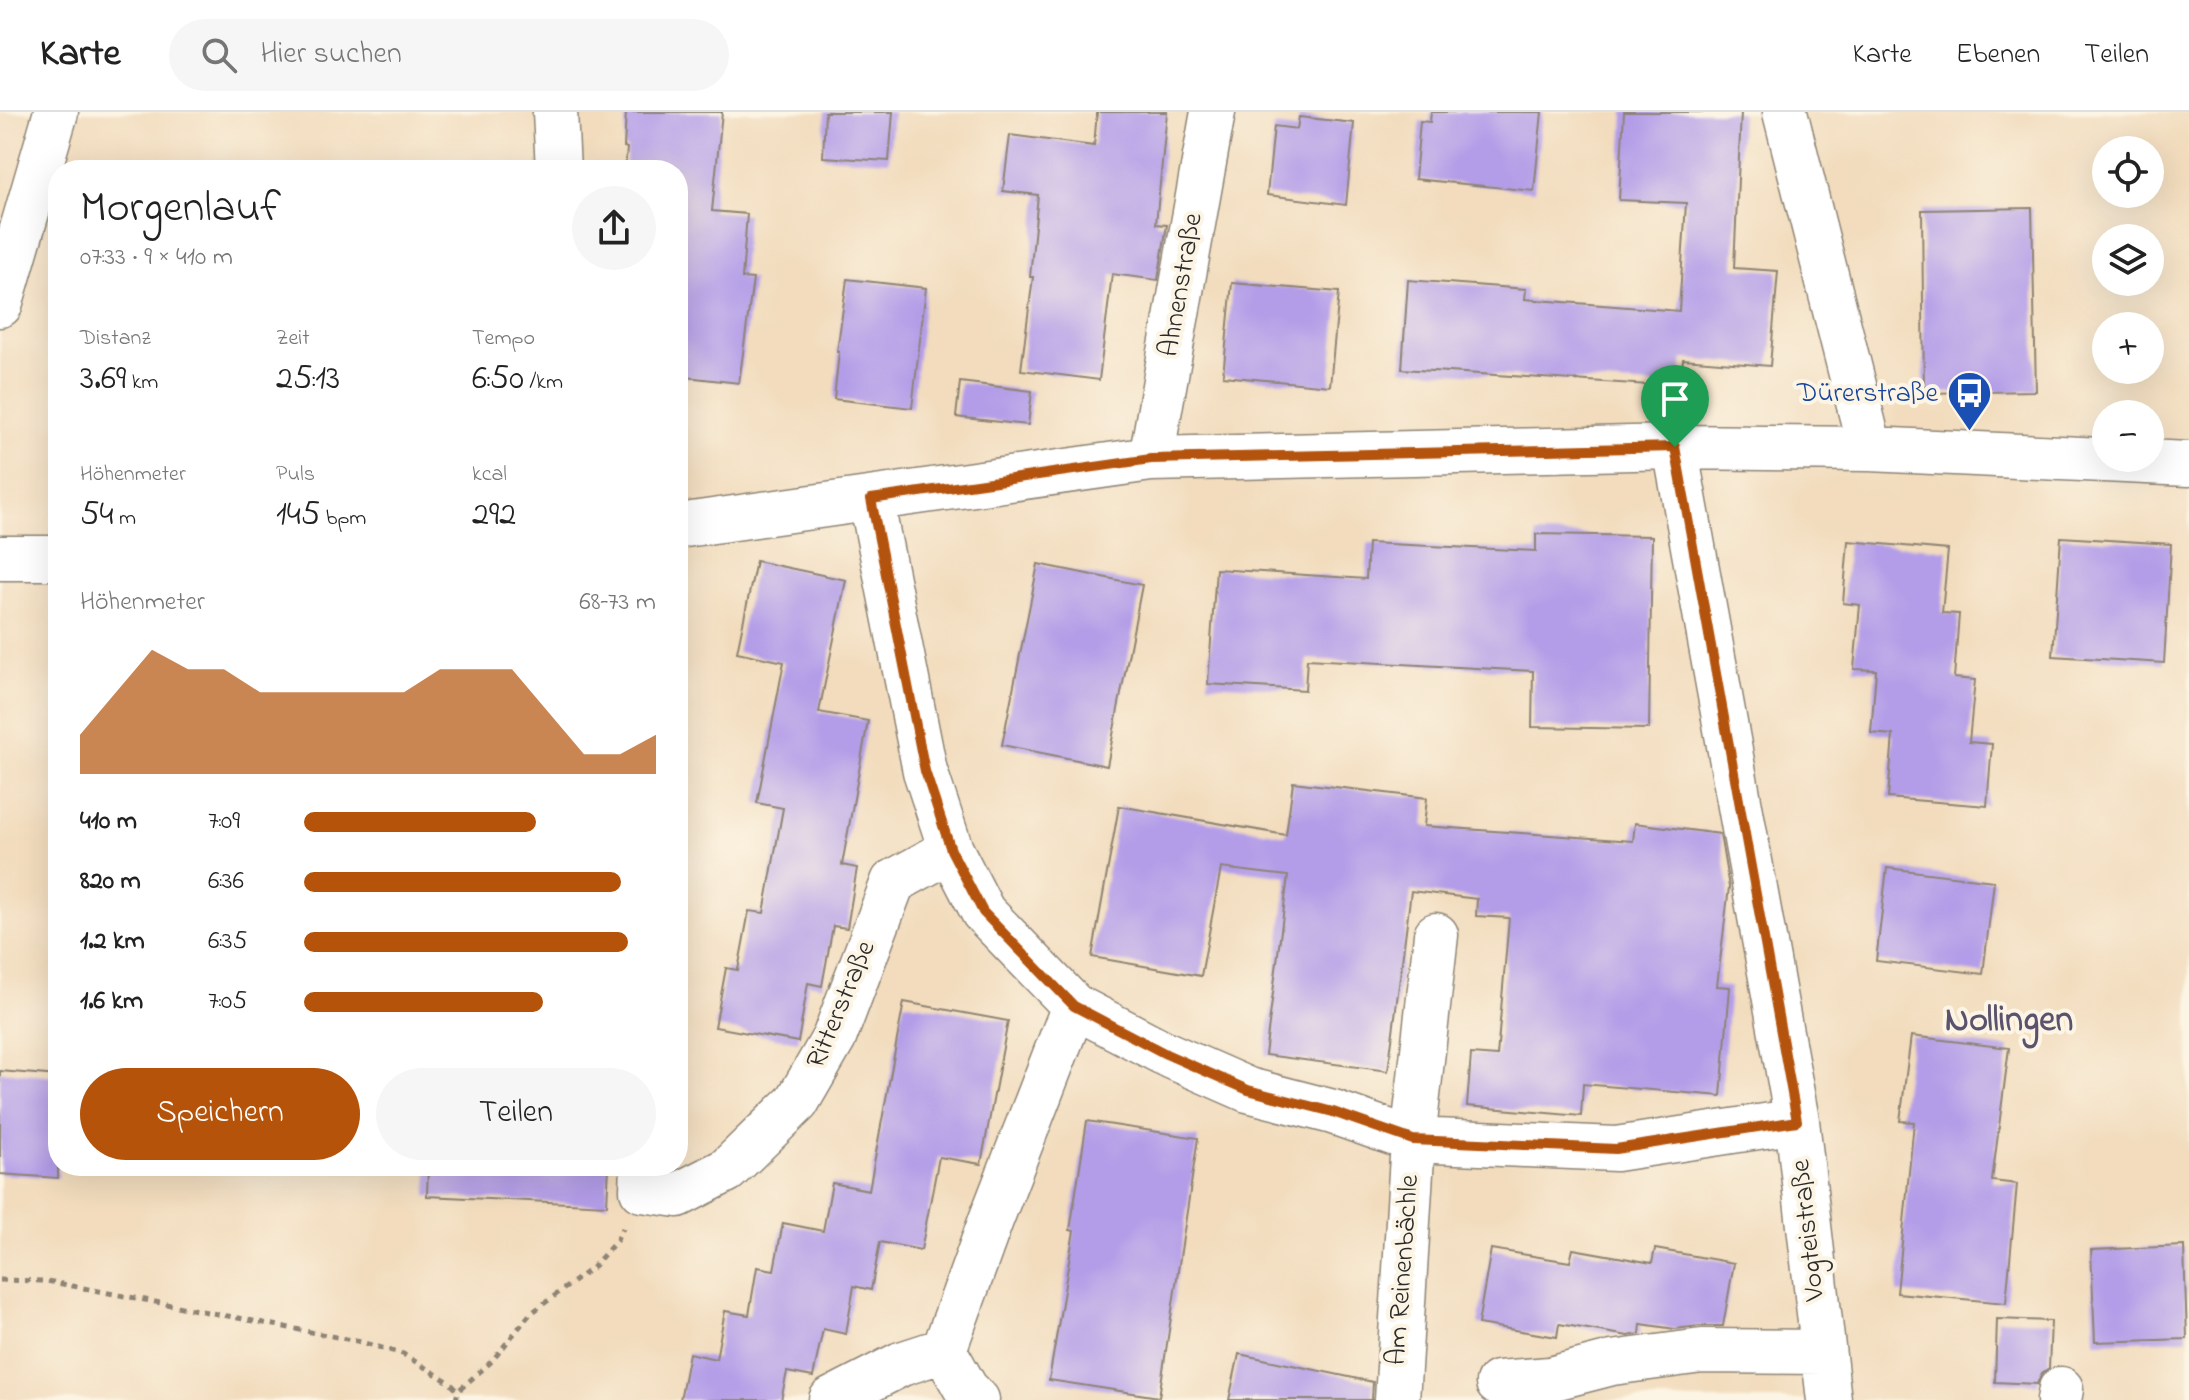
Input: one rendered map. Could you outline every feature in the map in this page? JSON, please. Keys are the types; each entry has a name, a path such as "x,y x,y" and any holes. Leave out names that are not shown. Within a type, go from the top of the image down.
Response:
{"street":[{"path":"0,305 56,112"},
{"path":"555,112 557,160"},
{"name":"Ahnenstraße","path":"1151,459 1213,112"},
{"path":"1785,112 1870,449"},
{"path":"688,525 1151,459 1675,447 1870,449 2189,464"},
{"name":"Vogteistraße","path":"1675,447 1797,1121 1829,1400"},
{"path":"871,499 925,771 951,850 983,912 1074,1006 1166,1054 1248,1090 1333,1112 1413,1140 1616,1149 1797,1121"},
{"path":"0,558 48,558"},
{"name":"Ritterstraße","path":"643,1178 678,1195 727,1170 797,1102 834,1038 893,882 951,850"},
{"path":"1413,1140 1436,935"},
{"path":"977,1400 966,1389 944,1350 1074,1006"},
{"name":"Am Reinenbächle","path":"1397,1400 1413,1140"},
{"path":"831,1400 901,1364 944,1350"},
{"path":"1498,1383 1550,1379 1612,1363 1702,1351 1823,1352"}],"path":[{"path":"456,1400 458,1391 492,1361 530,1314 592,1268 617,1240 643,1178"},
{"path":"0,1280 47,1281 357,1341 403,1354 449,1382 458,1391"}],"building":[{"path":"626,112 722,112 712,211 747,214 742,278 753,279 739,383 688,377 688,160 626,160 627,148 624,147"},
{"path":"825,112 893,112 889,161 823,157"},
{"path":"1097,112 1167,112 1156,224 1167,225 1158,280 1112,274 1099,380 1021,370 1033,277 1030,277 1038,195 1003,191 1010,135 1094,146"},
{"path":"1431,112 1542,112 1534,191 1415,179 1420,121 1430,122"},
{"path":"1624,112 1741,112 1734,268 1778,271 1770,366 1683,359 1680,387 1402,369 1408,280 1526,289 1525,299 1679,311 1686,203 1619,200"},
{"path":"1299,117 1354,123 1346,205 1267,195 1274,126 1297,129"},
{"path":"2032,208 2036,391 1924,393 1922,210"},
{"path":"847,279 926,288 912,408 834,399"},
{"path":"1232,283 1339,292 1330,386 1223,376"},
{"path":"960,382 1032,391 1028,425 956,417"},
{"path":"1536,534 1652,536 1649,729 1532,727 1533,671 1307,659 1305,690 1208,684 1216,569 1366,579 1368,543 1536,551"},
{"path":"2061,537 2171,544 2164,663 2053,656"},
{"path":"1848,541 1948,550 1942,613 1959,614 1954,678 1975,680 1969,742 1992,744 1987,806 1888,798 1893,735 1871,733 1876,670 1854,669 1860,605 1843,603"},
{"path":"756,561 846,580 819,712 868,721 842,865 857,868 847,928 833,926 822,986 808,983 798,1042 715,1027 726,968 738,970 749,911 764,913 783,808 757,803 784,662 737,652"},
{"path":"1038,564 1142,585 1107,766 1002,745"},
{"path":"1293,782 1427,798 1424,826 1633,841 1635,823 1720,834 1729,887 1717,986 1730,987 1721,1096 1583,1084 1581,1116 1467,1106 1471,1054 1497,1056 1509,918 1476,916 1477,899 1411,891 1388,1071 1265,1055 1288,876 1221,868 1201,976 1092,957 1119,806 1286,835"},
{"path":"1887,868 1994,881 1983,974 1876,961"},
{"path":"904,1002 1008,1021 981,1164 939,1157 921,1250 880,1242 871,1290 854,1286 846,1334 823,1329 813,1377 787,1372 781,1400 680,1400 689,1353 716,1359 725,1311 749,1315 757,1267 774,1270 783,1223 823,1231 832,1183 869,1190"},
{"path":"1911,1036 2009,1048 1992,1181 2017,1184 2006,1303 1897,1293 1914,1122 1900,1121"},
{"path":"0,1071 48,1075 48,1176 58,1178 0,1174"},
{"path":"1087,1121 1198,1138 1159,1397 1049,1380 1074,1231 1070,1230"},
{"path":"428,1176 608,1176 607,1205 427,1196"},
{"path":"2184,1246 2187,1339 2095,1342 2091,1250"},
{"path":"1491,1249 1570,1262 1573,1249 1652,1263 1655,1249 1734,1263 1723,1326 1675,1329 1641,1324 1640,1334 1628,1336 1559,1324 1557,1337 1478,1324"},
{"path":"1997,1319 2051,1321 2049,1368 2042,1373 2037,1384 1995,1382"},
{"path":"1239,1354 1373,1382 1372,1400 1229,1400"}],"place":[{"name":"Dürerstraße","path":"1969,433"}],"district":[{"name":"Nollingen","path":"2009,1021"}],"route":[{"path":"1675,447 1797,1121 1616,1149 1413,1140 1333,1112 1248,1090 1166,1054 1074,1006 983,912 951,850 925,771 871,499 1151,459 1675,447"}]}
